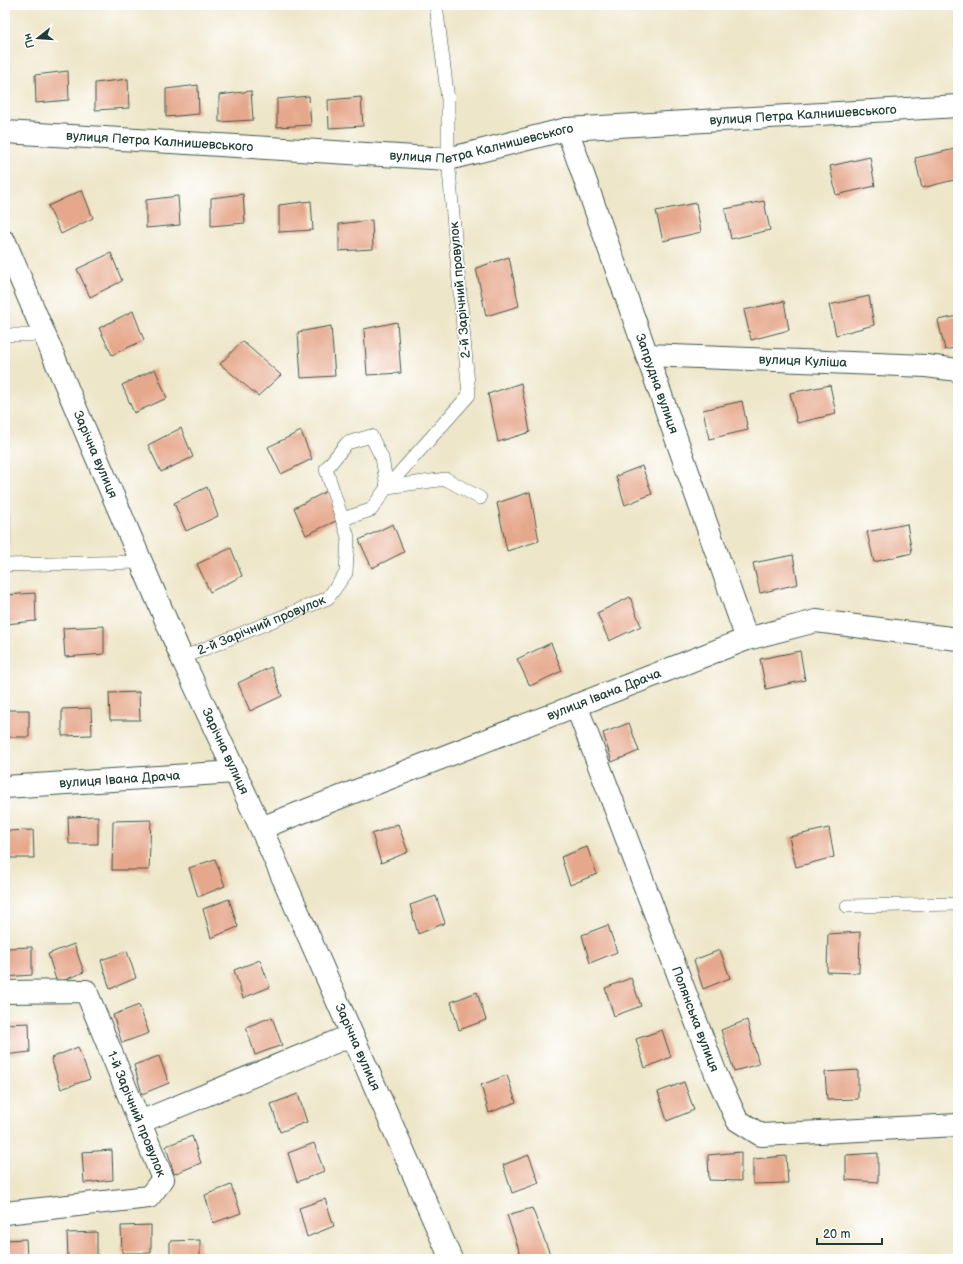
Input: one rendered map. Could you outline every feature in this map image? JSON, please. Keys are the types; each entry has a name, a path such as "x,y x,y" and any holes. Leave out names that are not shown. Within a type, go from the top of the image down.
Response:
{"street":[{"name":"вулиця Петра Калнишевського","path":"5,132 448,159 567,129 958,106"},
{"name":"Запрудна вулиця","path":"567,129 747,639"},
{"name":"Зарічна вулиця","path":"5,242 182,658 261,828 451,1259"},
{"name":"вулиця Куліша","path":"647,355 926,366 958,370"},
{"name":"вулиця Івана Драча","path":"261,828 747,639 816,621 958,639"},
{"name":"Полянська вулиця","path":"576,705 716,1074 737,1120 761,1135 958,1125"},
{"name":"вулиця Івана Драча","path":"5,787 235,772"},
{"name":"1-й Зарічний провулок","path":"5,992 86,991 163,1179 149,1197 5,1213"},
{"path":"140,1122 352,1035"}],"lane":[{"name":"2-й Зарічний провулок","path":"342,519 371,510 387,487 469,395 448,159 448,100 436,5"},
{"path":"5,335 44,335"},
{"name":"2-й Зарічний провулок","path":"182,658 328,598 346,573 348,537 326,469 347,443 371,436 382,458 387,487"},
{"path":"387,487 446,479 480,498"},
{"path":"5,565 141,562"},
{"path":"847,906 958,904"}],"building":[{"path":"68,71 69,100 36,103 35,75"},
{"path":"128,79 129,108 95,110 95,83"},
{"path":"198,85 199,114 166,117 166,89"},
{"path":"251,91 253,120 219,122 219,95"},
{"path":"309,96 311,125 277,127 277,99"},
{"path":"361,97 363,126 329,128 328,100"},
{"path":"955,149 958,165 958,179 922,188 915,158"},
{"path":"870,157 875,186 836,195 830,166"},
{"path":"82,190 93,218 61,234 48,206"},
{"path":"243,194 245,223 211,226 211,198"},
{"path":"178,196 180,225 146,228 146,200"},
{"path":"311,201 313,230 279,232 279,205"},
{"path":"764,201 770,230 731,239 725,209"},
{"path":"696,203 701,232 663,241 656,211"},
{"path":"372,220 373,249 339,251 339,224"},
{"path":"111,253 122,281 90,297 77,269"},
{"path":"509,257 519,306 486,316 476,268"},
{"path":"869,296 874,325 836,335 829,305"},
{"path":"784,301 789,330 751,340 744,310"},
{"path":"133,311 144,340 112,355 99,328"},
{"path":"958,316 958,347 945,350 938,320"},
{"path":"397,322 401,373 367,375 364,329"},
{"path":"331,326 335,376 301,378 298,332"},
{"path":"242,341 281,375 258,396 220,364"},
{"path":"155,369 167,398 134,413 122,385"},
{"path":"521,383 530,432 498,442 488,394"},
{"path":"830,385 836,414 797,423 790,393"},
{"path":"742,401 748,430 709,439 703,410"},
{"path":"181,428 193,457 161,472 148,445"},
{"path":"301,431 312,459 281,474 268,447"},
{"path":"642,466 652,494 625,505 616,476"},
{"path":"207,487 218,516 186,531 174,503"},
{"path":"327,491 338,520 306,535 294,508"},
{"path":"530,492 539,541 507,551 497,503"},
{"path":"9,515 9,544 5,544 5,516"},
{"path":"393,524 404,552 372,568 359,540"},
{"path":"907,524 912,553 874,562 867,532"},
{"path":"231,548 242,576 210,592 197,564"},
{"path":"793,555 798,584 760,593 753,563"},
{"path":"35,593 36,621 5,624 5,595"},
{"path":"630,597 641,626 609,641 597,613"},
{"path":"104,626 104,654 65,657 63,628"},
{"path":"551,643 562,671 530,686 517,659"},
{"path":"800,651 805,680 766,689 760,659"},
{"path":"271,667 282,696 250,711 238,683"},
{"path":"139,692 140,720 110,720 109,693"},
{"path":"91,708 92,735 62,736 62,709"},
{"path":"5,710 29,710 29,737 5,737"},
{"path":"629,723 639,751 612,762 603,733"},
{"path":"98,816 98,844 69,844 68,817"},
{"path":"151,820 149,870 112,870 113,821"},
{"path":"398,824 408,852 381,863 372,834"},
{"path":"829,828 834,857 796,867 789,837"},
{"path":"33,830 34,858 5,858 5,831"},
{"path":"587,847 597,874 570,885 561,857"},
{"path":"215,859 225,886 198,897 189,868"},
{"path":"436,896 445,923 418,934 410,905"},
{"path":"229,899 238,927 211,938 203,909"},
{"path":"608,925 617,952 590,963 582,935"},
{"path":"860,932 859,973 827,972 828,934"},
{"path":"74,944 84,972 57,983 48,954"},
{"path":"32,947 32,975 5,977 5,948"},
{"path":"720,950 730,978 703,989 694,960"},
{"path":"127,951 136,978 110,989 101,960"},
{"path":"260,960 270,987 243,998 234,970"},
{"path":"631,978 641,1006 614,1016 605,988"},
{"path":"477,992 486,1020 459,1030 451,1002"},
{"path":"139,1005 149,1033 122,1043 113,1015"},
{"path":"272,1017 282,1045 255,1055 246,1027"},
{"path":"747,1020 759,1064 734,1071 721,1030"},
{"path":"29,1023 30,1052 5,1055 5,1024"},
{"path":"662,1030 671,1057 645,1068 636,1039"},
{"path":"78,1047 90,1079 61,1089 51,1058"},
{"path":"159,1056 169,1083 142,1094 134,1065"},
{"path":"858,1070 858,1099 827,1100 825,1072"},
{"path":"507,1075 516,1102 489,1113 481,1085"},
{"path":"684,1082 694,1110 667,1121 658,1092"},
{"path":"298,1094 307,1122 280,1132 271,1104"},
{"path":"192,1136 201,1163 174,1174 166,1146"},
{"path":"314,1143 324,1171 297,1182 288,1153"},
{"path":"112,1150 113,1180 84,1183 82,1152"},
{"path":"741,1152 741,1181 709,1180 708,1155"},
{"path":"878,1153 878,1182 846,1180 846,1155"},
{"path":"529,1155 539,1183 512,1193 503,1165"},
{"path":"786,1156 788,1183 753,1184 753,1159"},
{"path":"231,1185 241,1213 213,1223 205,1195"},
{"path":"325,1199 334,1226 307,1237 299,1208"},
{"path":"532,1208 552,1259 522,1259 507,1215"},
{"path":"151,1225 151,1253 122,1253 121,1226"},
{"path":"97,1232 97,1259 68,1259 67,1233"},
{"path":"26,1239 27,1259 5,1259 5,1240"},
{"path":"200,1240 200,1259 170,1259 170,1241"}]}
